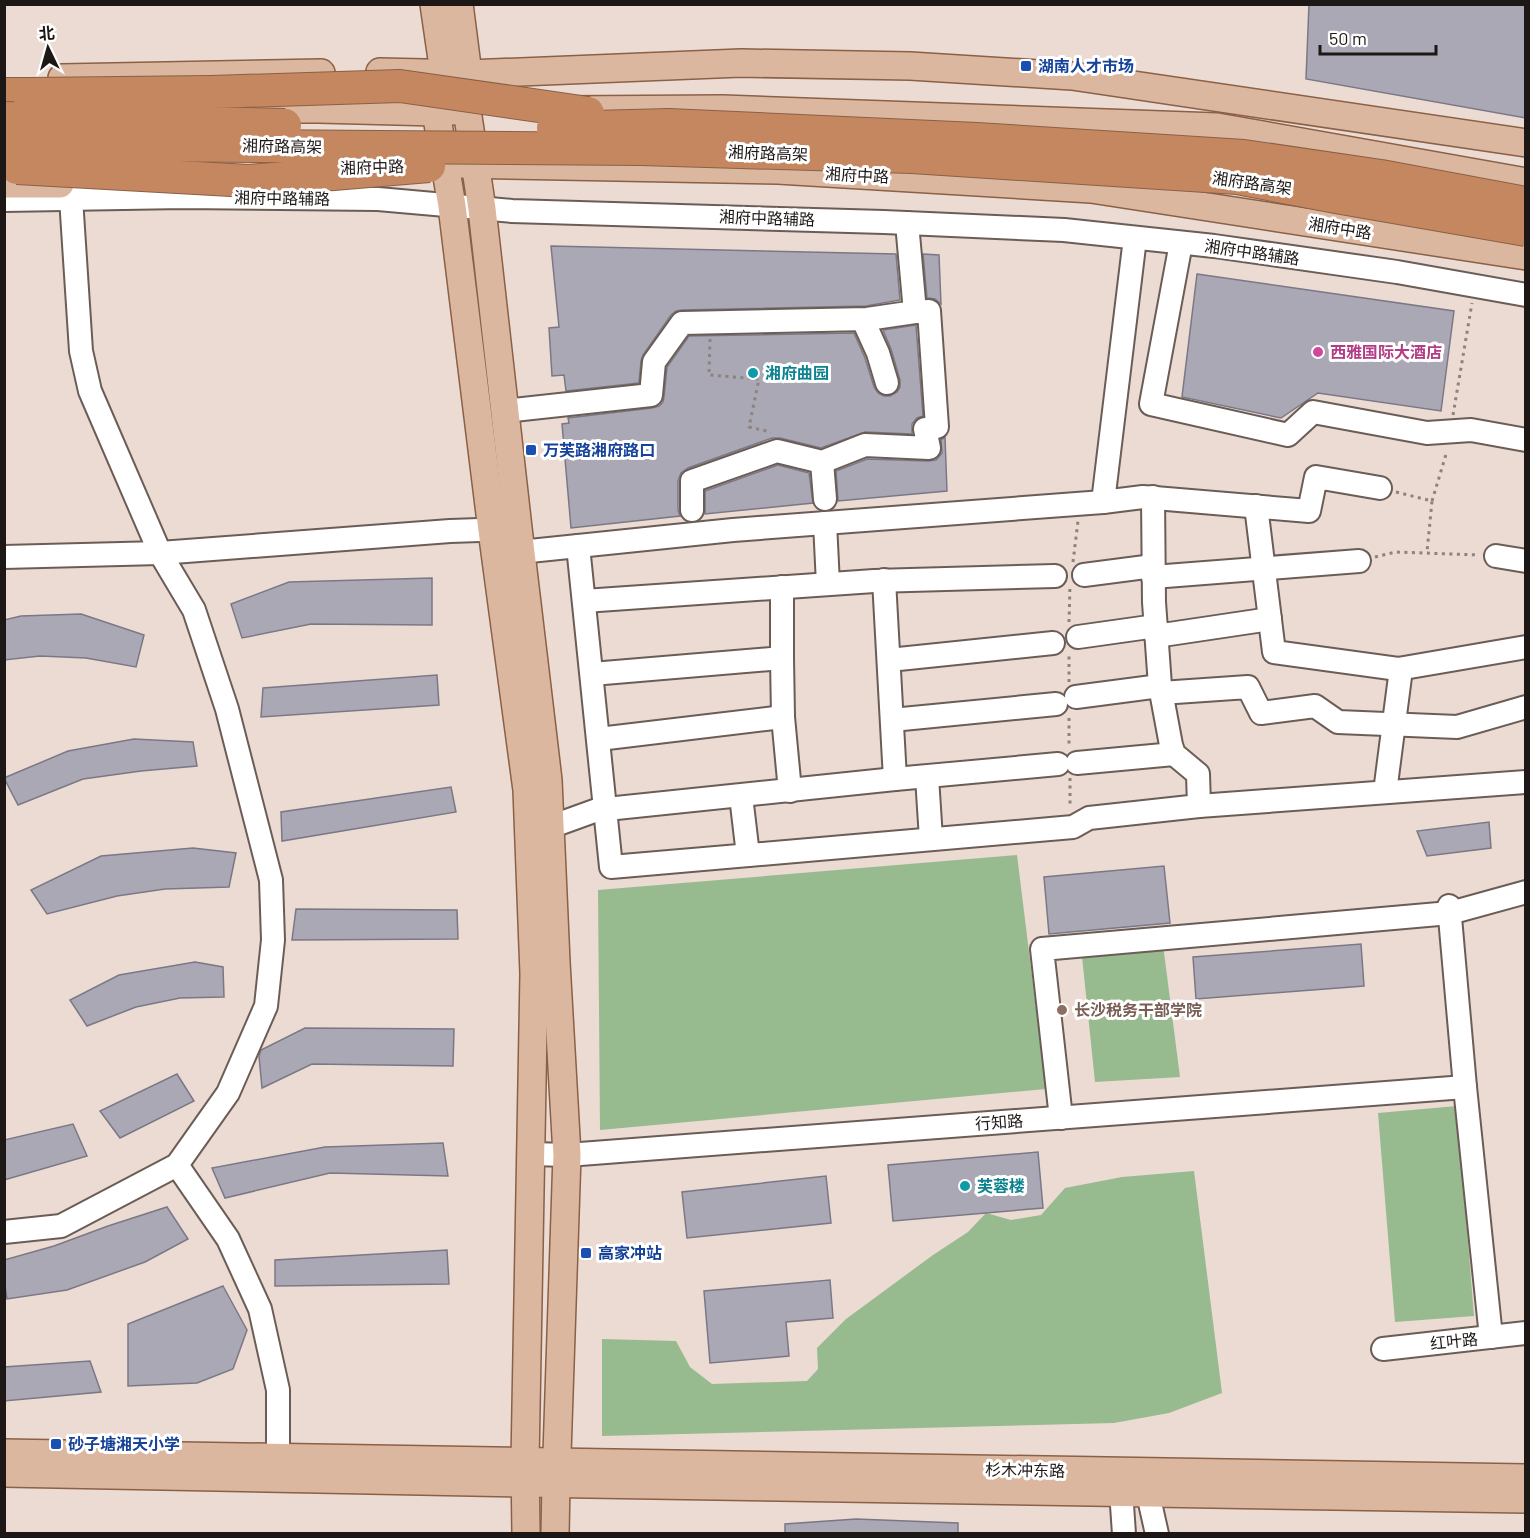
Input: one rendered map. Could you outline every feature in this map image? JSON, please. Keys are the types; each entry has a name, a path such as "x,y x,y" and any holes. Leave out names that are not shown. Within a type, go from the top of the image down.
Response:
{"highway":[{"path":"10,93 211,92 400,86 669,125"},
{"name":"湘府路高架","path":"4,118 527,129 669,125 976,139 1244,156 1381,176 1526,203"},
{"name":"湘府路高架","path":"8,166 640,149 912,157 1237,178 1526,230"}],"main road":[{"path":"435,4 467,110 482,209 504,411 527,790 534,974 526,1533"},
{"path":"459,4 456,73 436,112 510,537 548,780 567,1155 555,1533"},
{"path":"10,93 382,72 456,73 741,63 910,66 1072,76 1526,143"},
{"path":"10,93 319,109 436,112 723,109 1217,127 1526,182"},
{"name":"湘府中路","path":"8,166 66,184 191,174 445,164 778,170 1091,189 1526,256"},
{"path":"4,1453 278,1458 526,1473"},
{"path":"4,1473 526,1473"},
{"name":"杉木冲东路","path":"526,1473 1121,1483 1526,1478"},
{"name":"杉木冲东路","path":"1148,1483 1526,1499"}],"street":[{"name":"湘府中路辅路","path":"4,200 183,196 378,199 512,211 1064,230 1397,272 1526,295"},
{"path":"4,1232 61,1226 177,1165 228,1093 266,1006 273,940 271,880 227,710 194,610 160,553 90,391 81,351 71,198"},
{"path":"907,223 915,312"},
{"path":"1103,502 1135,238"},
{"path":"1181,243 1150,404 1288,435 1313,412 1427,433 1471,430 1526,440"},
{"path":"504,411 651,395 654,362 682,323 863,320 929,311 937,427 925,429 929,448 865,445 822,462 777,451 692,481 692,510"},
{"path":"863,320 878,353 887,383"},
{"path":"822,462 825,499"},
{"path":"4,557 160,553 450,531 578,546 733,530 1080,504 1143,497 1309,511 1316,477 1380,488"},
{"path":"1153,497 1153,572 1161,690 1174,754 1198,774 1200,806"},
{"path":"1256,506 1274,652 1401,669 1526,647"},
{"path":"825,523 828,584"},
{"path":"578,546 611,867 1070,827 1089,818 1200,806 1526,782"},
{"path":"1496,556 1526,561"},
{"path":"584,602 884,580 1263,569 1359,561"},
{"path":"884,580 896,780"},
{"path":"782,587 783,717 790,790"},
{"path":"889,660 1067,639 1270,619"},
{"path":"592,674 782,658"},
{"path":"1385,792 1401,669"},
{"path":"892,720 1161,690 1248,687 1261,713 1315,706 1338,722 1457,727 1526,707"},
{"path":"598,738 783,717"},
{"path":"550,827 597,810 1174,754"},
{"path":"927,777 931,839"},
{"path":"741,796 748,855"},
{"path":"1061,1118 1042,949 1449,910 1526,892"},
{"path":"1449,910 1491,1337"},
{"name":"行知路","path":"532,1154 567,1155 1465,1087"},
{"path":"177,1165 228,1239 260,1309 278,1390 278,1458"},
{"name":"红叶路","path":"1383,1349 1526,1333"},
{"path":"1121,1483 1124,1533"},
{"path":"1148,1483 1157,1533"}],"path":[{"path":"1426,553 1432,501 1448,448 1472,302"},
{"path":"711,322 709,375 759,379 749,427 780,434 777,451"},
{"path":"1380,488 1432,501"},
{"path":"1070,827 1067,639 1070,575 1080,504"},
{"path":"1359,561 1396,552 1496,556"}],"green space":[{"path":"1017,855 1046,1089 600,1130 598,890"},
{"path":"1161,929 1180,1077 1095,1082 1080,937"},
{"path":"1457,1106 1474,1316 1395,1322 1378,1113"},
{"path":"1194,1171 1222,1393 1169,1413 1114,1423 602,1436 602,1339 676,1341 690,1367 712,1384 807,1381 818,1369 817,1348 846,1319 968,1232 986,1213 1011,1220 1041,1215 1065,1188 1122,1177"}],"building":[{"path":"1309,4 1526,4 1526,118 1306,79"},
{"path":"551,246 896,254 900,300 866,306 676,311 643,355 639,383 566,391 564,375 552,376 549,328 559,327"},
{"path":"923,254 939,255 941,304 935,299 927,298"},
{"name":"西雅国际大酒店","path":"1197,274 1454,311 1441,411 1318,393 1281,418 1182,397"},
{"path":"916,325 923,416 917,418 912,424 912,434 865,432 821,448 772,438 688,468 681,473 678,481 680,516 571,528 562,424 569,423 568,418 659,406 663,402 667,367 689,336 854,333 874,387 878,393 890,396 897,392 900,380 883,330"},
{"path":"945,437 947,491 838,501 836,471 867,459 936,460 942,453 941,440"},
{"path":"778,465 809,473 813,503 705,514 705,491"},
{"path":"432,578 432,625 311,624 242,638 231,604 289,582"},
{"path":"81,614 144,635 136,667 86,658 40,656 4,660 4,620 21,616"},
{"path":"437,675 439,705 261,717 263,688"},
{"path":"134,739 193,742 197,766 83,779 18,805 4,778 68,751"},
{"path":"451,787 456,812 282,841 281,812"},
{"path":"1489,822 1491,848 1427,856 1417,831"},
{"path":"193,848 236,853 229,887 165,889 117,896 47,914 31,890 101,856"},
{"path":"1164,866 1170,923 1049,934 1044,877"},
{"path":"296,909 457,910 458,939 292,940"},
{"path":"1361,944 1364,986 1196,999 1193,957"},
{"path":"195,962 223,967 224,997 180,998 136,1007 87,1026 70,1000 119,975"},
{"path":"305,1028 454,1029 453,1066 312,1064 262,1088 259,1056 261,1050"},
{"path":"177,1074 194,1101 120,1138 100,1111"},
{"path":"73,1124 87,1156 4,1180 4,1140"},
{"path":"443,1143 448,1176 330,1173 225,1198 212,1168 325,1147"},
{"name":"芙蓉楼","path":"1038,1152 1043,1208 893,1221 888,1165"},
{"path":"826,1176 831,1223 687,1238 682,1192"},
{"path":"167,1207 188,1239 145,1262 67,1290 7,1299 4,1260 54,1246"},
{"path":"447,1250 449,1284 275,1286 275,1260"},
{"path":"830,1280 833,1318 786,1322 789,1356 710,1363 704,1291"},
{"path":"223,1286 247,1330 233,1369 197,1383 128,1386 128,1324"},
{"path":"90,1361 101,1392 4,1401 4,1367"},
{"path":"856,1519 958,1523 958,1533 785,1533 785,1524"}],"place":[{"name":"湖南人才市场","path":"1026,66"},
{"name":"西雅国际大酒店","path":"1318,352"},
{"name":"湘府曲园","path":"753,373"},
{"name":"万芙路湘府路口","path":"531,450"},
{"name":"长沙税务干部学院","path":"1062,1010"},
{"name":"芙蓉楼","path":"965,1186"},
{"name":"高家冲站","path":"586,1253"},
{"name":"砂子塘湘天小学","path":"56,1444"}]}
